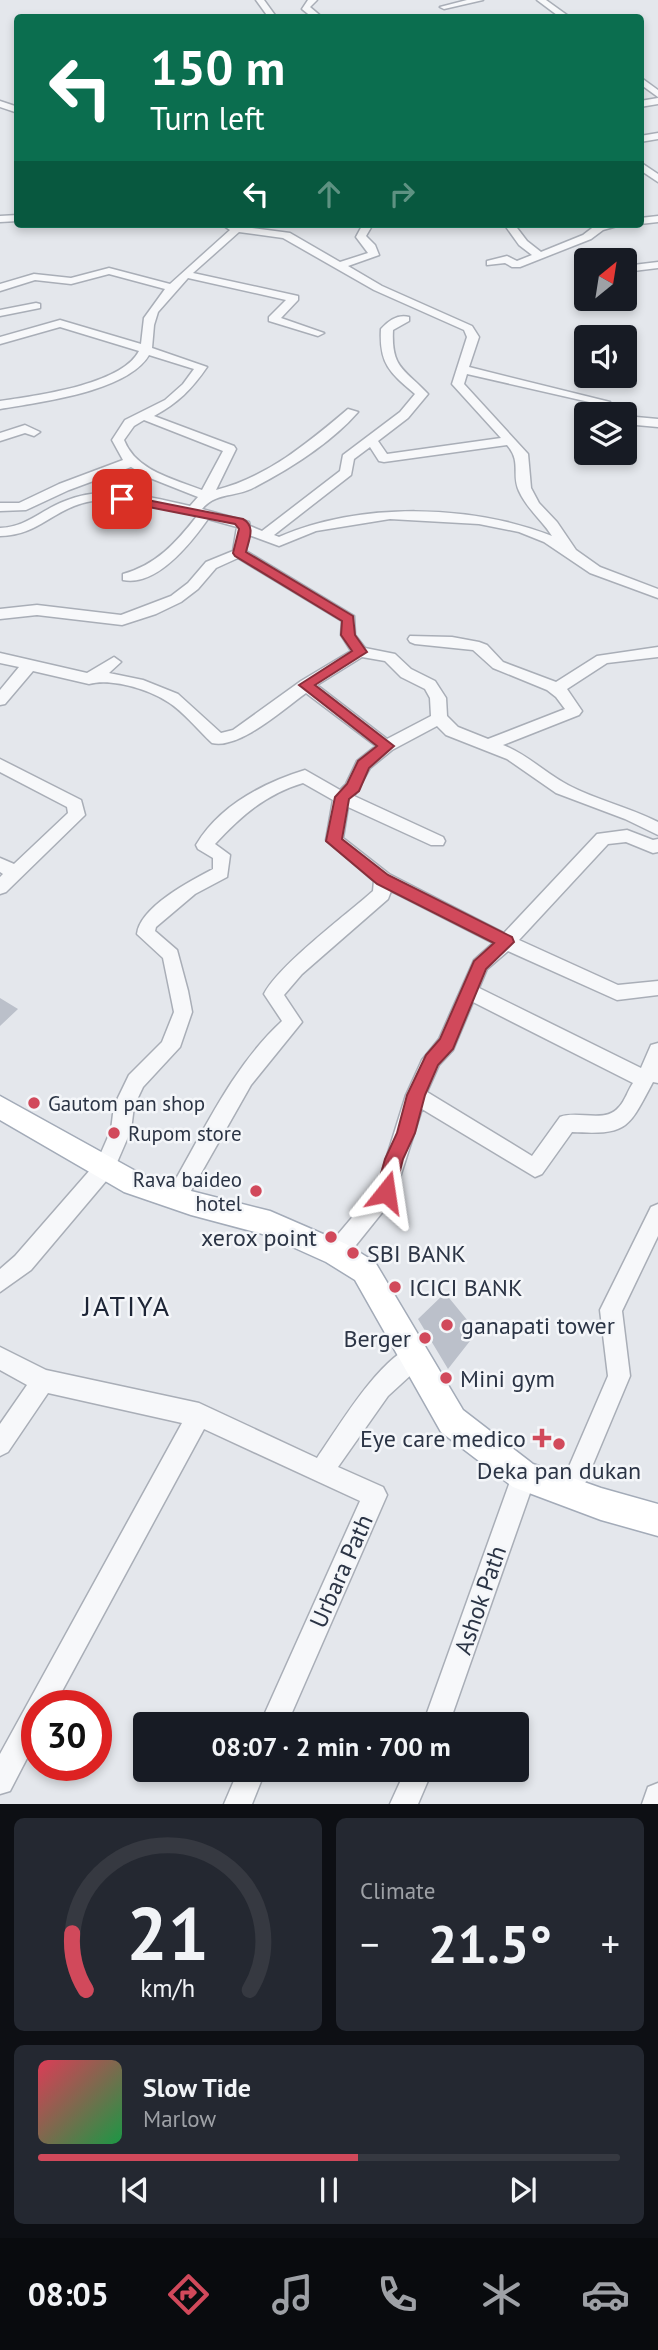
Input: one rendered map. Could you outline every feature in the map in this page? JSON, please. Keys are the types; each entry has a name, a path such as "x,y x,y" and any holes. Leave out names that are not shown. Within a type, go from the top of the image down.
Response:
{"main road":[{"path":"0,1107 133,1184 270,1223 336,1253 365,1271 452,1421 524,1476 658,1520"}],"street":[{"path":"260,0 272,14"},
{"path":"313,0 305,7 314,14"},
{"path":"444,7 479,0"},
{"path":"541,0 561,14"},
{"path":"644,77 654,76"},
{"path":"644,81 658,93"},
{"path":"644,168 658,180"},
{"path":"649,220 658,232"},
{"path":"0,405 79,388 122,372 136,363 146,352 150,318 230,228"},
{"path":"238,228 286,235 378,288 468,328 473,337 458,384 522,454 524,488 533,505 552,525 571,553"},
{"path":"337,266 374,255 370,245 361,237 366,228"},
{"path":"512,228 523,243 540,256"},
{"path":"491,262 507,260 516,265 587,237 599,228"},
{"path":"637,268 658,265"},
{"path":"0,288 33,277 71,281 108,271 175,288"},
{"path":"188,275 294,298 273,319 318,333"},
{"path":"0,313 36,306"},
{"path":"263,537 346,472 348,458 404,415 422,394 394,370 387,357 387,329 395,322 405,319"},
{"path":"0,341 60,323 201,368 187,387 169,403 129,423 117,440 120,450 131,463 206,496 244,487 310,447 352,412"},
{"path":"463,369 604,402"},
{"path":"128,578 158,567 173,554 199,513 230,449 141,415"},
{"path":"637,421 658,423"},
{"path":"0,437 23,430 34,432"},
{"path":"371,440 384,458 510,441"},
{"path":"0,507 20,507 64,487 131,463"},
{"path":"0,532 24,531 77,500 103,498 239,521 244,524 245,529 239,553"},
{"path":"245,529 279,542 313,527 390,515 479,520 523,529 549,539 595,570 658,594"},
{"path":"0,614 37,610 122,620 151,611 176,599 193,586 211,565 239,553"},
{"path":"239,553 349,619 348,635 360,652"},
{"path":"415,639 477,645 486,650 490,659 498,665 555,689 572,703 574,711 485,746"},
{"path":"96,675 138,684 173,698 218,739 237,734 306,685 360,652 390,657 406,673 430,685 438,698 439,718 452,730 485,746 513,755 562,789 632,815 658,829"},
{"path":"555,689 570,682 586,665 606,657 658,652"},
{"path":"0,657 89,679 114,663"},
{"path":"0,700 30,664"},
{"path":"306,685 386,746"},
{"path":"439,718 386,746 363,765 353,788 342,797 334,841 383,879 506,942 617,993 658,988"},
{"path":"0,765 75,804 77,815 8,868 0,887"},
{"path":"0,1282 23,1263 105,1168 121,1130 124,1106 136,1081 170,1047 183,1012 171,955 146,934 147,924 189,889 220,872 222,855 204,845 240,805 282,782 305,776 323,789 437,841"},
{"path":"336,1253 386,1192 394,1159 406,1133 416,1095 432,1060 446,1044 480,965 506,942 603,838 627,836 653,847 658,845"},
{"path":"176,1198 228,1108 275,1036 293,1022 273,994 296,970 382,894 383,879"},
{"path":"468,991 651,1075"},
{"path":"416,1095 535,1168 567,1123 606,1125 625,1115 651,1075 658,1051"},
{"path":"570,1492 619,1376 611,1310 658,1214"},
{"path":"0,1359 43,1381 199,1415 321,1472 380,1388 416,1355"},
{"path":"0,1444 43,1381"},
{"path":"49,1690 199,1415"},
{"name":"Urbara Path","path":"278,1712 375,1496 321,1472"},
{"name":"Ashok Path","path":"440,1712 524,1476"},
{"path":"0,1781 21,1742"},
{"path":"237,1804 247,1782"},
{"path":"404,1804 414,1782"},
{"path":"656,1804 658,1797"}],"building":[{"path":"0,998 18,1009 0,1026"},
{"name":"ganapati tower","path":"445,1293 477,1332 448,1369 418,1319"}],"place":[{"name":"Gautom pan shop","path":"34,1103"},
{"name":"Rupom store","path":"114,1133"},
{"name":"Rava baideo hotel","path":"256,1191"},
{"name":"xerox point","path":"331,1237"},
{"name":"SBI BANK","path":"353,1253"},
{"name":"ICICI BANK","path":"395,1287"},
{"name":"ganapati tower","path":"447,1325"},
{"name":"Berger","path":"425,1338"},
{"name":"Mini gym","path":"446,1378"},
{"name":"Eye care medico","path":"542,1438"},
{"name":"Deka pan dukan","path":"559,1444"}],"district":[{"name":"JATIYA","path":"127,1305"}],"route":[{"path":"122,499 239,521 244,524 245,529 239,553 349,619 348,635 360,652 306,685 386,746 363,765 353,788 342,797 334,841 383,879 506,942 480,965 446,1044 432,1060 416,1095 406,1133 394,1159 386,1192"}]}
